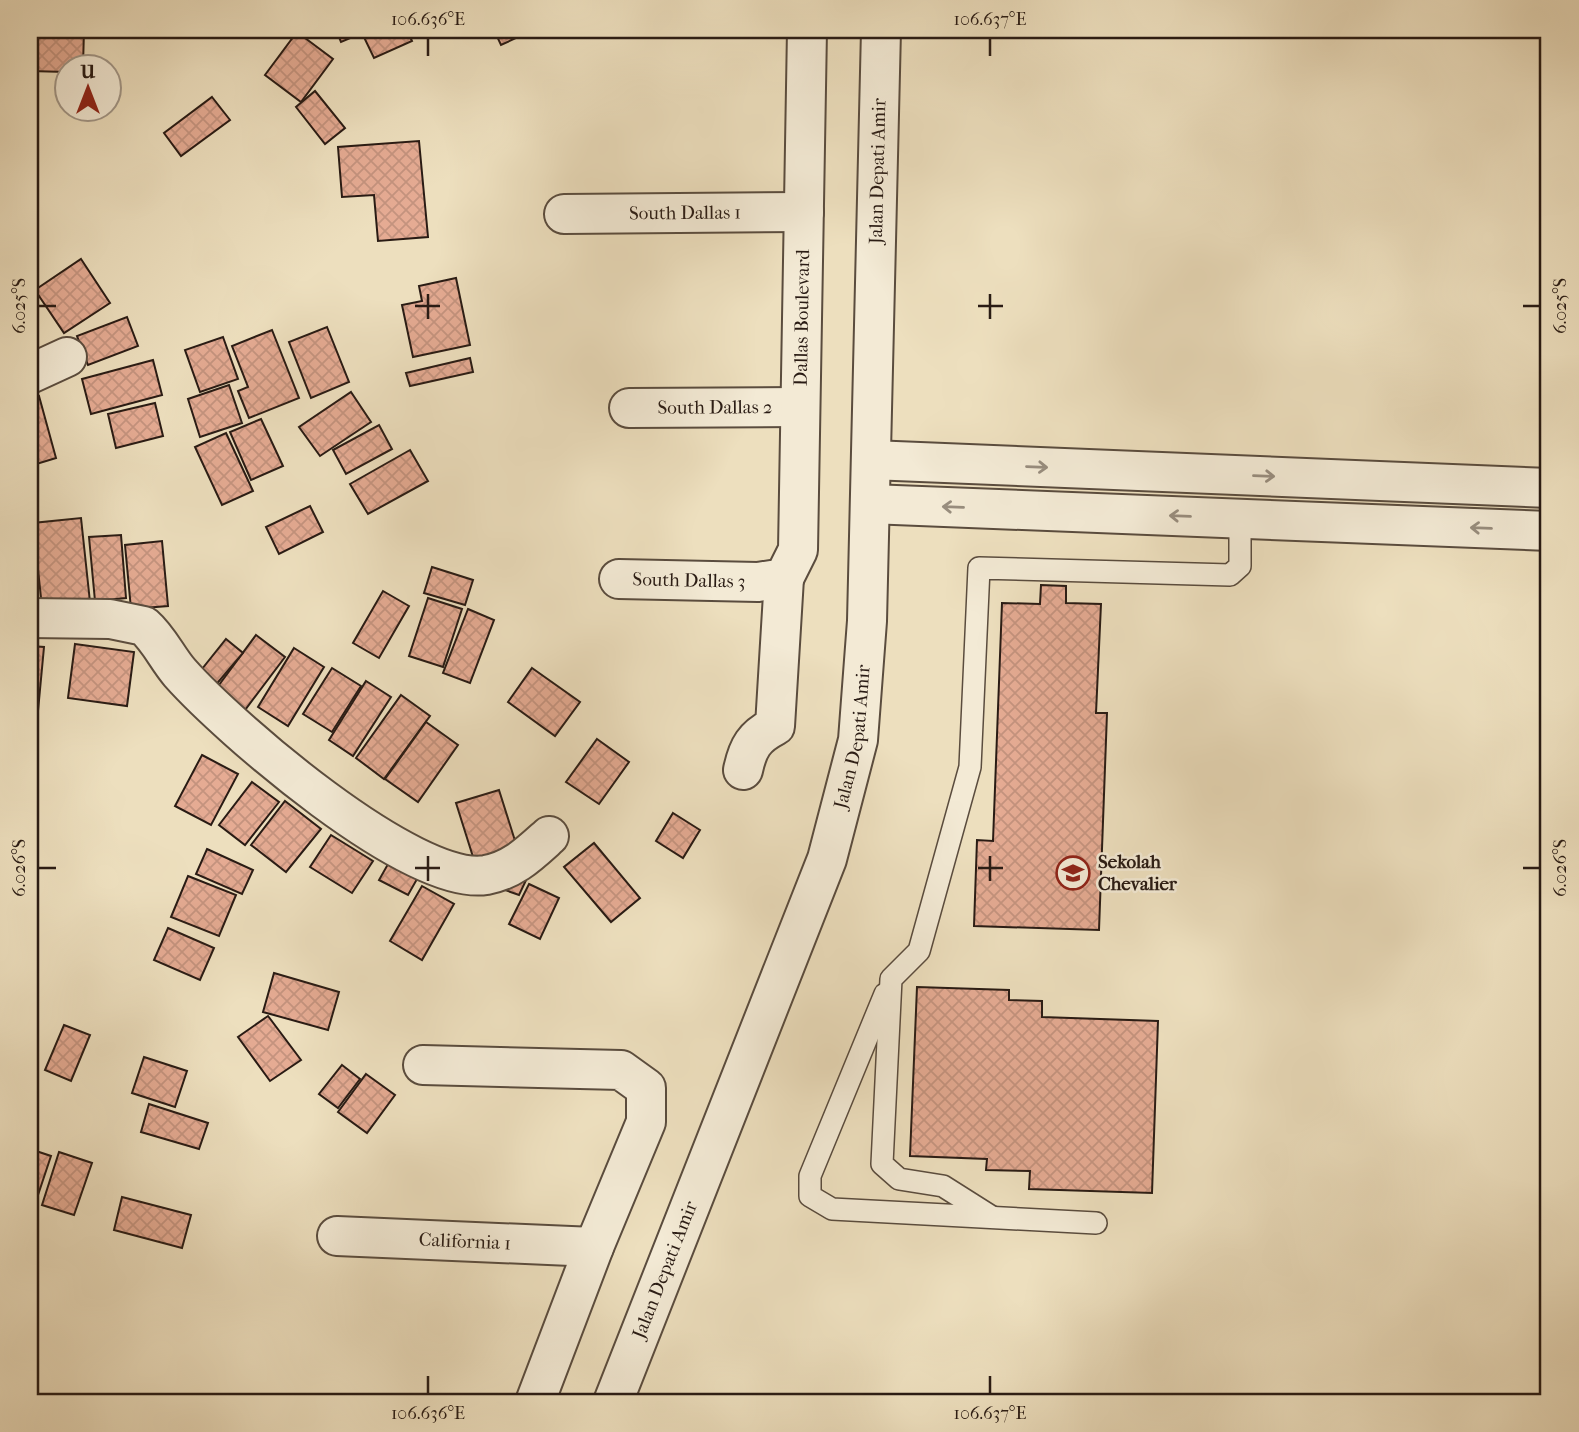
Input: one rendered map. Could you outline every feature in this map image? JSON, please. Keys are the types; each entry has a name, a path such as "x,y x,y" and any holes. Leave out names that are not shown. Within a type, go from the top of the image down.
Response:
{"street":[{"name":"Dallas Boulevard","path":"743,770 747,748 760,734 775,726 771,580 798,550 807,30"},
{"name":"Jalan Depati Amir","path":"613,1402 827,859 858,740 867,621 881,30"},
{"name":"South Dallas 1","path":"564,214 804,212"},
{"path":"30,374 67,356"},
{"name":"South Dallas 2","path":"629,408 800,407"},
{"path":"870,460 1549,488"},
{"path":"870,504 1549,531"},
{"name":"South Dallas 3","path":"619,579 771,580"},
{"path":"30,618 110,619 144,626 180,673 234,726 334,810 436,867 468,875 485,875 510,869 549,836"},
{"path":"423,1065 621,1070 646,1088 646,1122 594,1247 535,1402"},
{"name":"California 1","path":"337,1236 594,1247"}],"lane":[{"path":"1096,1223 832,1209 810,1196 810,1176 891,979 919,951 970,767 979,568 1230,575 1240,566 1240,518"},
{"path":"891,979 882,1164 899,1179 943,1186 992,1217"}],"building":[{"path":"30,30 84,30 83,52 52,52 52,72 30,71"},
{"path":"336,30 407,30 412,41 374,58 362,33 341,42"},
{"path":"494,30 533,30 501,45"},
{"path":"297,32 333,59 301,102 265,75"},
{"path":"315,91 345,128 325,144 296,107"},
{"path":"212,97 230,120 181,156 164,133"},
{"path":"419,141 428,237 378,241 374,195 342,197 338,147"},
{"path":"81,259 110,303 64,333 35,290"},
{"path":"456,278 470,345 413,357 402,305 422,301 419,286"},
{"path":"127,317 138,346 88,365 77,336"},
{"path":"327,327 349,382 311,398 289,342"},
{"path":"272,330 299,398 249,418 238,391 248,387 232,346"},
{"path":"223,337 238,379 200,392 185,350"},
{"path":"470,358 473,372 410,386 406,373"},
{"path":"153,360 162,395 91,414 82,379"},
{"path":"229,385 242,423 200,437 188,399"},
{"path":"351,392 371,422 320,456 299,427"},
{"path":"39,396 56,458 30,466 30,398"},
{"path":"155,403 163,436 116,448 108,414"},
{"path":"261,419 283,466 251,480 230,432"},
{"path":"379,425 392,449 346,474 333,450"},
{"path":"226,433 253,491 222,505 195,447"},
{"path":"410,450 428,481 368,514 350,484"},
{"path":"310,506 323,532 279,554 266,527"},
{"path":"81,518 90,602 42,607 33,523"},
{"path":"121,535 126,598 95,601 89,537"},
{"path":"162,541 168,606 131,609 125,545"},
{"path":"432,567 473,580 465,605 424,593"},
{"path":"1041,585 1066,586 1066,603 1101,604 1096,713 1107,713 1099,930 974,926 977,840 993,841 1002,603 1040,604"},
{"path":"383,591 409,606 379,658 353,643"},
{"path":"428,598 462,609 443,667 409,656"},
{"path":"468,609 494,620 470,683 443,673"},
{"path":"256,635 285,657 245,710 216,689"},
{"path":"226,639 243,653 214,687 198,674"},
{"path":"75,644 134,652 127,706 68,698"},
{"path":"30,646 44,647 38,711 30,710"},
{"path":"294,648 324,667 288,726 258,707"},
{"path":"332,668 361,686 332,732 303,714"},
{"path":"532,668 580,702 555,736 508,702"},
{"path":"366,681 391,697 353,756 329,740"},
{"path":"401,695 430,716 384,779 356,758"},
{"path":"426,722 458,745 418,802 385,779"},
{"path":"597,739 629,762 599,804 566,782"},
{"path":"202,755 238,774 211,825 175,806"},
{"path":"252,782 279,802 245,845 219,825"},
{"path":"499,790 517,847 474,860 456,803"},
{"path":"285,801 321,829 286,872 251,845"},
{"path":"673,813 700,830 683,858 656,841"},
{"path":"331,835 373,861 352,893 310,867"},
{"path":"594,843 640,898 611,922 564,867"},
{"path":"207,849 253,870 242,894 196,874"},
{"path":"392,857 421,872 408,895 379,880"},
{"path":"514,870 528,876 519,895 505,890"},
{"path":"188,876 236,895 219,936 171,917"},
{"path":"529,884 559,898 540,939 509,924"},
{"path":"422,886 454,904 422,960 390,941"},
{"path":"168,928 214,948 200,980 154,960"},
{"path":"274,973 339,992 328,1030 263,1012"},
{"path":"917,987 1009,990 1009,1000 1042,1001 1042,1017 1158,1021 1152,1193 1029,1189 1030,1171 986,1170 987,1159 910,1156"},
{"path":"268,1016 301,1060 270,1081 238,1037"},
{"path":"64,1025 90,1035 71,1081 45,1070"},
{"path":"144,1057 187,1071 175,1107 132,1093"},
{"path":"342,1065 360,1079 338,1108 319,1094"},
{"path":"366,1074 395,1095 367,1133 338,1112"},
{"path":"149,1104 208,1123 199,1149 141,1132"},
{"path":"30,1149 51,1156 37,1198 30,1196"},
{"path":"59,1152 92,1163 74,1215 42,1205"},
{"path":"122,1197 191,1215 182,1248 114,1230"}],"place":[{"name":"Sekolah Chevalier","path":"1073,873"}]}
